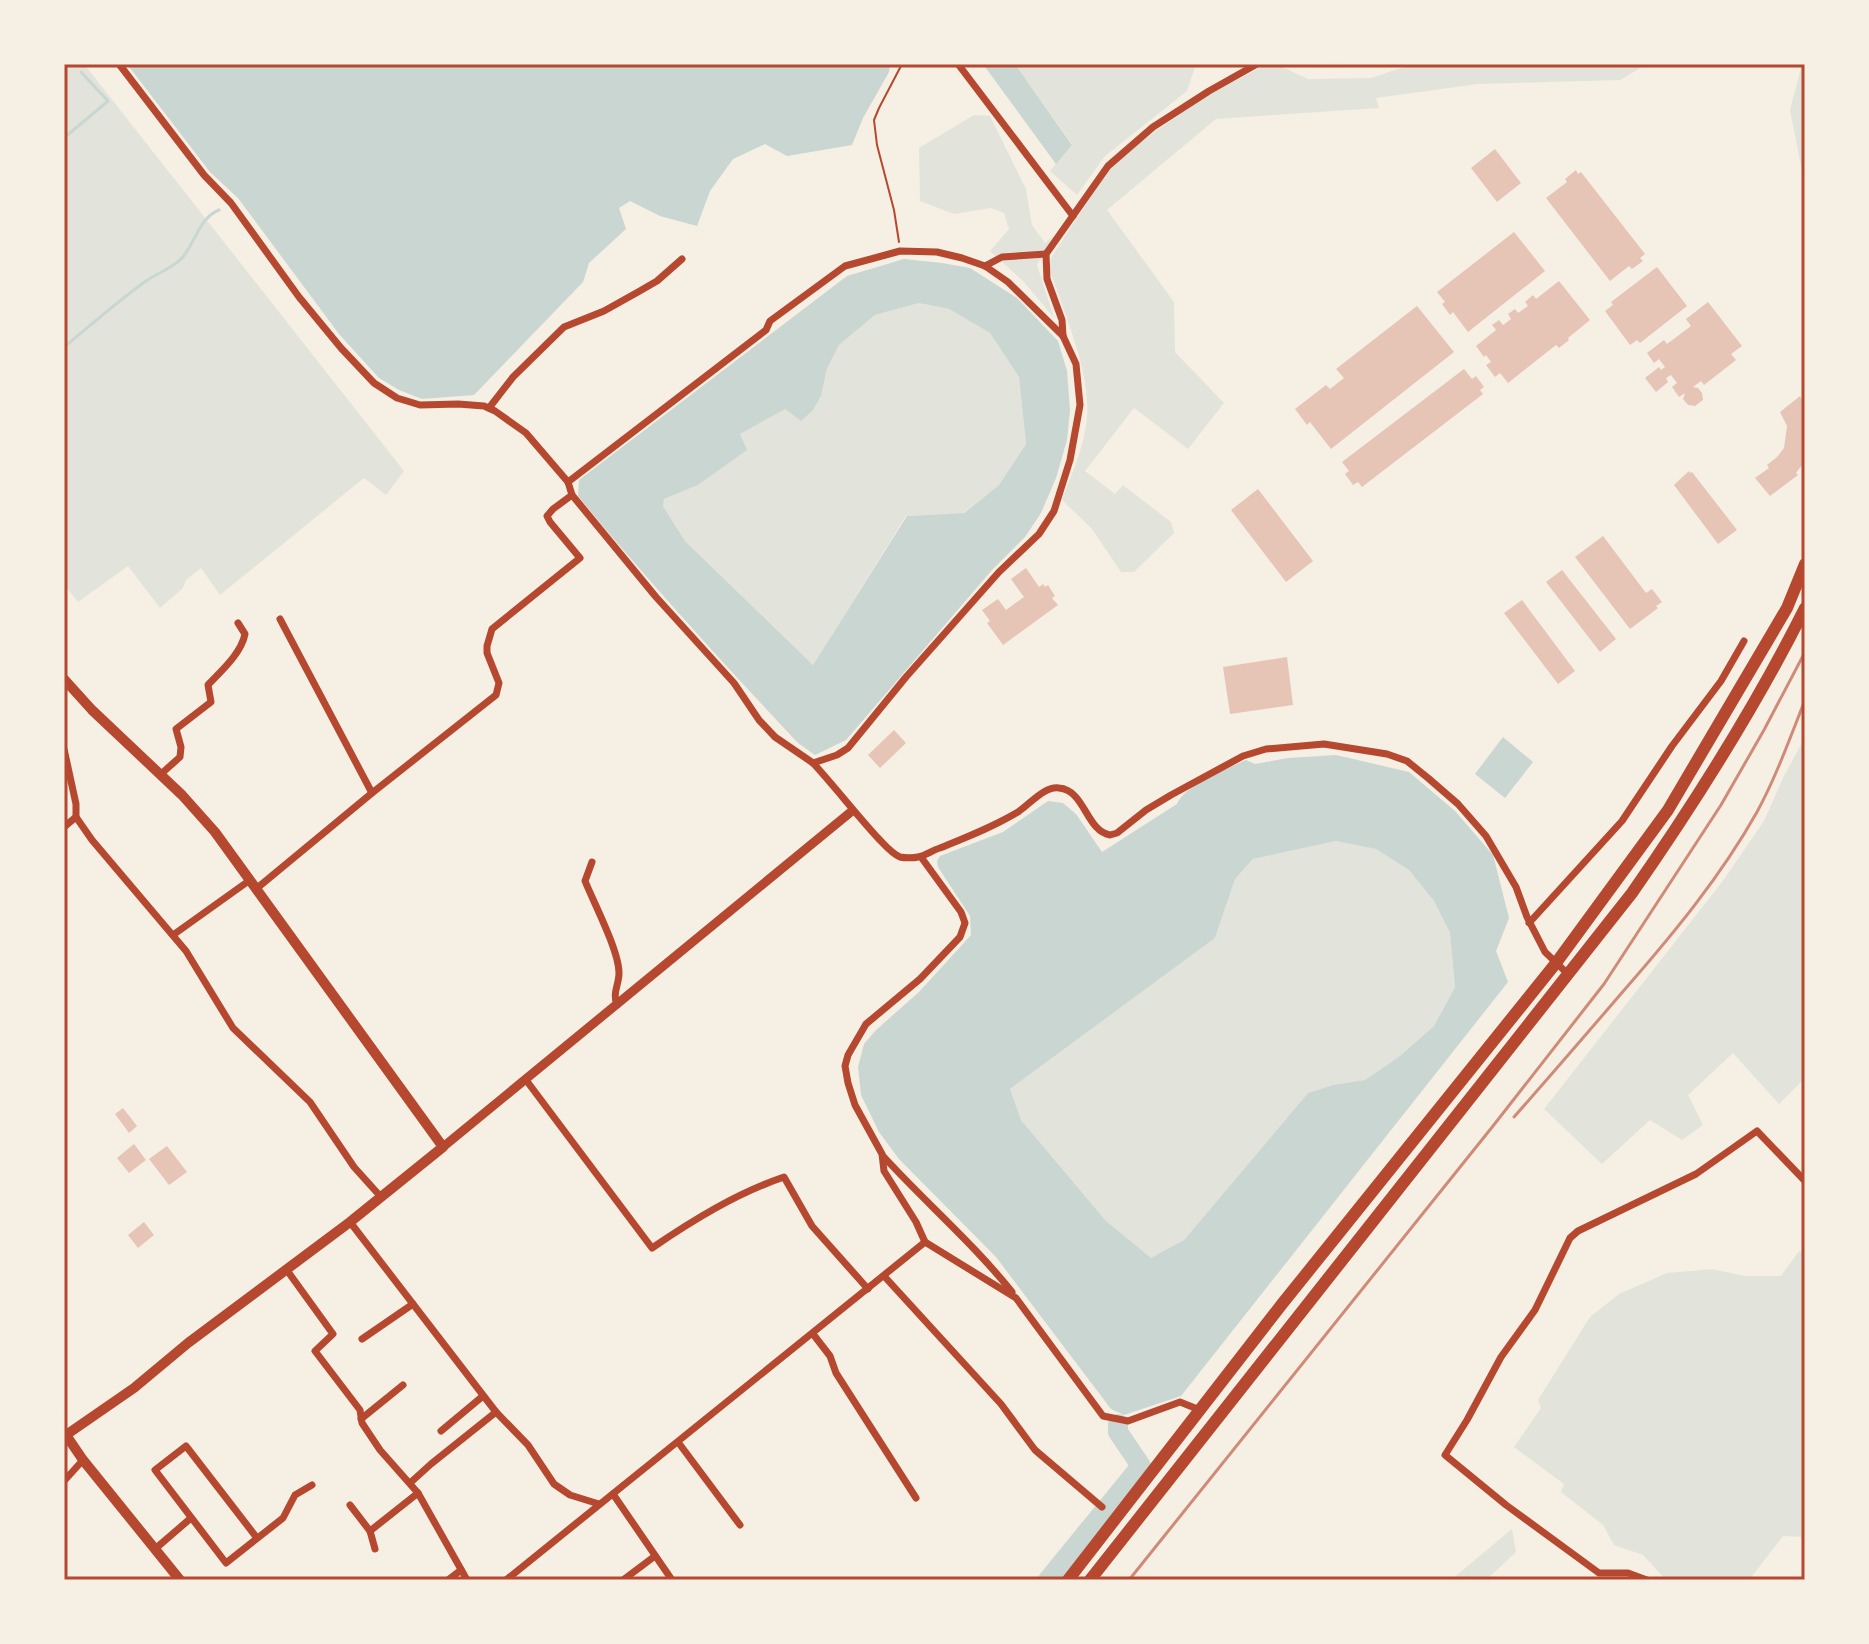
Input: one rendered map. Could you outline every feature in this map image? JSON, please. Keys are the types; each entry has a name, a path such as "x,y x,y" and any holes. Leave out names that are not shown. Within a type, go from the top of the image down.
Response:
{"highway":[{"path":"1068,1580 1282,1304 1556,963 1668,810 1787,608 1805,564"},
{"path":"1090,1580 1632,893 1683,820 1748,716 1805,608"}],"main road":[{"path":"64,679 215,832 443,1147 134,1388 65,1434 180,1580"}],"street":[{"path":"119,64 204,175 231,203 299,297 374,383 397,398 420,405 484,406 526,433 568,482 572,495 656,597 734,683 759,720 775,737 813,763 852,811 901,858 921,857 996,825 1055,787 1072,793 1100,832 1110,835 1146,810 1243,756 1266,749 1324,744 1387,754 1407,761 1448,795 1486,836 1516,887 1529,923 1545,952 1569,975"},
{"path":"958,64 1073,216"},
{"path":"1063,336 1062,320 1047,279 1046,254 1108,166 1153,127 1257,64"},
{"path":"568,482 766,330 770,321 845,266 900,251 937,252 962,258 985,266 1008,282 1063,336 1076,364 1080,405 1070,460 1054,511 1039,534 999,572 848,748 813,763"},
{"path":"985,266 1002,257 1046,254"},
{"path":"489,408 513,377 564,327 604,311 638,292 657,281 682,259"},
{"path":"173,935 253,884 496,695 499,683 487,653 492,629 580,558 547,516 572,495"},
{"path":"280,619 372,793"},
{"path":"161,774 180,757 181,747 176,729 211,702 208,685 244,640 245,634 238,623"},
{"path":"1529,923 1622,821 1672,746 1721,681 1744,641"},
{"path":"1711,694 1731,705"},
{"path":"64,749 76,817 92,840 186,951 233,1028 310,1102 354,1167 381,1197"},
{"path":"443,1147 852,811"},
{"path":"64,827 76,817"},
{"path":"921,857 961,912 965,923 960,937 920,979 866,1024 845,1066 855,1105 882,1154 987,1261 1103,1416 1128,1421 1180,1402 1201,1411"},
{"path":"592,862 585,881 612,945 619,973 614,997 617,1005"},
{"path":"526,1080 652,1248 689,1222 763,1184 784,1177 812,1226 868,1289"},
{"path":"1647,1580 1628,1573 1599,1573 1506,1505 1445,1455 1501,1357 1535,1310 1570,1238 1578,1231 1696,1174 1757,1131 1805,1181"},
{"path":"882,1154 884,1171 925,1242 1016,1298"},
{"path":"350,1222 483,1396 528,1445 554,1484 570,1495 599,1504"},
{"path":"506,1580 925,1242"},
{"path":"286,1269 333,1334 315,1351 360,1410 362,1423 380,1450 418,1493 467,1580"},
{"path":"884,1276 1001,1404 1035,1450 1102,1507"},
{"path":"362,1339 413,1304"},
{"path":"813,1334 830,1356 836,1373 916,1498"},
{"path":"361,1419 403,1385"},
{"path":"441,1431 483,1396"},
{"path":"410,1483 496,1412"},
{"path":"678,1442 740,1525"},
{"path":"257,1538 186,1446 155,1470 226,1563 283,1518 295,1495 312,1485"},
{"path":"64,1481 83,1460"},
{"path":"370,1531 418,1493"},
{"path":"613,1494 672,1580"},
{"path":"350,1505 370,1531 375,1549"},
{"path":"155,1549 191,1518"},
{"path":"626,1579 655,1556"},
{"path":"448,1580 461,1570"}],"path":[{"path":"900,251 874,120 902,64"}],"shaded area":[{"path":"64,64 84,64 404,471 386,495 364,478 220,595 201,568 160,608 128,566 78,602 64,584"},
{"path":"127,64 890,64 889,72 852,145 787,156 765,144 733,159 710,191 697,226 660,216 630,201 619,208 626,229 589,263 583,282 474,395 422,399 379,378 339,334 238,198 210,172"},
{"path":"983,64 1015,64 1072,145 1056,164"},
{"path":"1015,64 1070,64 1073,68 1079,64 1196,64 1187,91 1105,156 1077,195 1050,171 1072,144"},
{"path":"1267,64 1276,64 1308,79 1371,78 1413,64 1647,64 1620,80 1478,84 1376,98 1379,108 1216,119 1107,210 1174,302 1175,352 1224,403 1188,449 1134,408 1085,471 1115,494 1123,485 1171,522 1174,533 1134,572 1121,572 1092,529 1062,500 1084,438 1087,400 1075,342 1049,268 1052,256 1110,168 1203,98"},
{"path":"1802,64 1805,64 1805,187 1790,110"},
{"path":"974,115 990,116 1026,189 1032,225 1045,243 1053,236 1037,265 1054,318 1024,282 990,251 1009,229 1004,213 991,208 954,214 920,201 919,148"},
{"path":"904,259 970,268 1017,298 1058,341 1067,371 1070,410 1067,440 1056,478 1041,513 1025,537 992,570 846,740 815,755 798,743 631,559 578,496 579,480 847,276","holes":["919,303 949,309 990,333 1019,377 1026,444 999,485 964,513 907,516 813,665 685,541 663,506 664,499 698,485 747,450 740,434 785,409 801,421 813,410 821,396 827,369 839,345 875,315"]},
{"path":"919,303 949,309 990,333 1019,377 1026,444 999,485 963,513 906,516 813,665 685,541 663,506 664,499 698,485 746,450 740,434 786,408 801,421 821,396 827,369 839,345 875,315"},
{"path":"1503,737 1533,762 1505,798 1475,774"},
{"path":"1805,737 1805,1078 1779,1104 1733,1053 1688,1095 1703,1125 1682,1140 1650,1120 1602,1164 1544,1109 1722,882 1764,821"},
{"path":"1336,755 1409,772 1455,811 1493,855 1509,918 1496,951 1508,982 1181,1396 1124,1415 1111,1409 996,1257 899,1159 879,1132 861,1095 858,1067 864,1044 875,1031 919,992 971,935 970,916 938,867 940,856 1003,832 1048,801 1063,803 1076,814 1102,852 1177,804 1188,790 1218,773 1246,760 1255,764","holes":["1336,841 1376,849 1409,870 1434,901 1450,933 1455,987 1434,1026 1400,1056 1365,1080 1308,1093 1184,1240 1151,1258 1106,1221 1021,1120 1010,1089 1215,938 1235,879 1253,859"]},
{"path":"1336,841 1376,849 1409,870 1434,901 1450,933 1455,987 1434,1026 1400,1056 1365,1080 1308,1093 1184,1240 1150,1259 1106,1221 1021,1120 1010,1089 1215,938 1235,879 1253,859"},
{"path":"1799,1251 1805,1253 1805,1537 1783,1536 1749,1580 1666,1580 1643,1555 1614,1545 1603,1525 1561,1492 1564,1484 1514,1447 1541,1408 1538,1400 1590,1317 1619,1294 1667,1273 1712,1269 1745,1276 1781,1276"},
{"path":"1512,1529 1516,1552 1486,1580 1451,1580"}],"building":[{"path":"1495,149 1521,183 1497,202 1471,168"},
{"path":"1576,170 1578,174 1581,172 1645,254 1640,258 1643,261 1632,269 1629,266 1610,281 1546,198 1567,182 1565,179"},
{"path":"1514,232 1545,271 1468,332 1453,312 1450,315 1437,292"},
{"path":"1657,267 1687,306 1640,343 1637,340 1630,345 1605,311 1613,305 1611,302"},
{"path":"1559,281 1590,320 1559,348 1556,345 1508,383 1500,373 1495,377 1486,365 1491,362 1476,346 1496,330 1492,325 1499,320 1503,325 1511,319 1508,314 1515,309 1518,313 1528,306 1525,302 1533,295 1536,299"},
{"path":"1708,302 1742,346 1731,354 1736,360 1704,385 1701,381 1693,387 1702,393 1703,400 1695,406 1688,405 1683,399 1685,393 1679,397 1672,387 1677,383 1671,375 1656,392 1645,378 1659,367 1661,370 1665,367 1659,359 1654,363 1647,353 1664,340 1667,344 1691,326 1686,319"},
{"path":"1417,306 1454,352 1331,449 1310,422 1307,425 1295,409 1326,385 1330,389 1344,378 1336,369"},
{"path":"1464,369 1472,379 1476,376 1484,387 1480,390 1483,394 1362,487 1358,482 1353,485 1345,474 1349,471 1342,462"},
{"path":"1800,396 1805,406 1805,461 1796,473 1798,475 1770,496 1755,478 1769,468 1767,465 1784,448 1787,426 1780,412"},
{"path":"1689,471 1737,530 1718,544 1674,485"},
{"path":"1258,489 1313,561 1286,582 1231,510"},
{"path":"1603,536 1646,593 1652,589 1662,602 1630,629 1575,557"},
{"path":"1026,568 1039,587 1048,585 1058,605 1003,645 987,623 990,621 982,610 998,599 1006,610 1024,597 1011,579"},
{"path":"1562,570 1616,639 1600,652 1546,582"},
{"path":"1522,600 1575,671 1558,684 1504,613"},
{"path":"1287,657 1293,705 1230,714 1223,667"},
{"path":"894,730 906,743 880,768 868,755"},
{"path":"123,1108 137,1126 129,1133 115,1114"},
{"path":"134,1144 146,1160 129,1173 117,1158"},
{"path":"167,1146 187,1172 169,1185 149,1159"},
{"path":"144,1222 154,1235 138,1248 128,1235"}],"waterway":[{"path":"64,138 108,101 81,72"},
{"path":"64,347 150,278 178,262 207,218 219,210"},
{"path":"1048,1580 1141,1466 1118,1432 1118,1424"}],"railway":[{"path":"1129,1580 1604,984 1721,805 1805,652"},
{"path":"1514,1117 1662,946 1712,881 1764,799 1805,700"}]}
